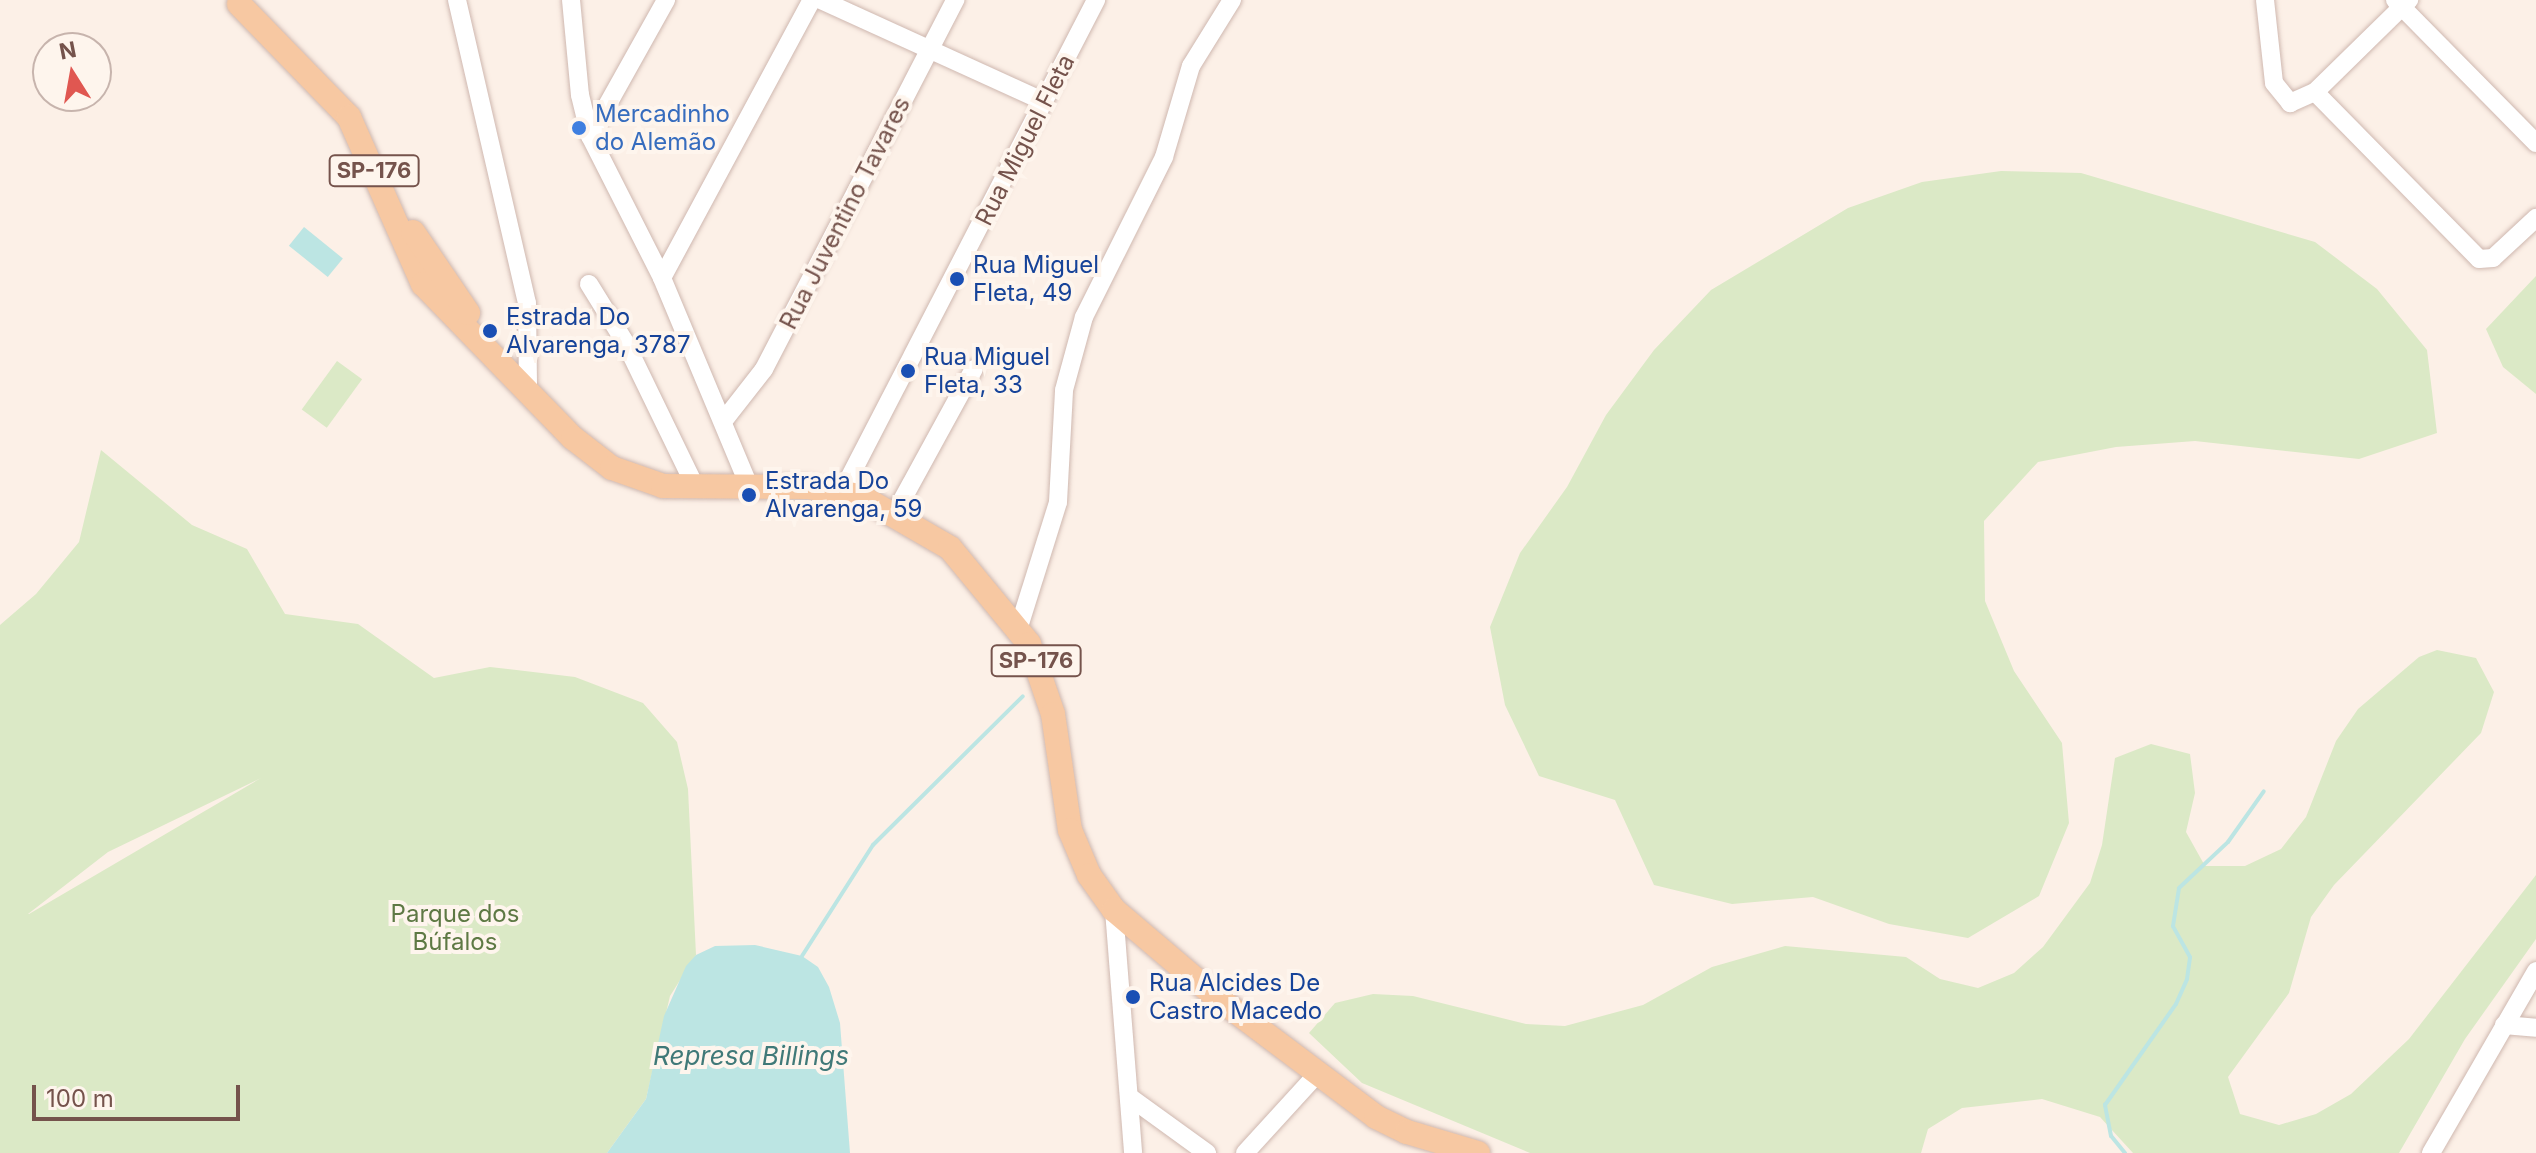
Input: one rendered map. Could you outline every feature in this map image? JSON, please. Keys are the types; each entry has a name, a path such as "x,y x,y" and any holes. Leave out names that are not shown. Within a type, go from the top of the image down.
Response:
{"main road":[{"name":"SP-176","path":"237,2 349,117 423,284 458,324 490,349 573,438 612,468 663,486 842,492 895,513 950,548 1018,630 1044,680 1070,830 1089,875 1114,910 1215,996 1397,1127 1478,1153"}],"street":[{"path":"457,0 527,303 528,390"},
{"path":"571,0 580,95 590,136 662,278 725,419 750,488"},
{"path":"590,136 666,0"},
{"path":"662,278 812,0"},
{"path":"821,0 1043,101"},
{"name":"Rua Juventino Tavares","path":"725,419 764,369 955,0"},
{"name":"Rua Miguel Fleta","path":"842,492 1096,0"},
{"path":"1018,630 1058,502 1064,390 1084,317 1164,157 1191,66 1232,0"},
{"path":"2265,0 2277,91 2290,103 2315,92 2401,3 2536,143"},
{"path":"2315,92 2459,241 2488,261 2536,218"},
{"path":"589,284 626,344 696,488"},
{"path":"895,513 974,369"},
{"path":"1114,910 1133,1153"},
{"path":"2431,1153 2536,971"},
{"path":"2504,1025 2536,1028"},
{"path":"1245,1153 1318,1073"},
{"path":"1131,1098 1207,1153"}],"green space":[{"path":"2001,171 2081,173 2315,242 2377,289 2427,350 2437,433 2359,459 2195,441 2116,447 2038,462 1984,521 1985,601 2014,671 2062,743 2069,823 2039,896 1968,938 1889,924 1813,897 1732,904 1654,885 1615,800 1539,776 1505,705 1490,627 1520,553 1567,487 1606,415 1654,350 1711,290 1848,208 1922,182"},
{"path":"2536,276 2536,394 2503,367 2486,329"},
{"path":"337,361 362,379 327,428 302,410"},
{"name":"Parque dos Búfalos","path":"101,450 192,525 247,549 285,614 358,624 434,678 490,667 575,677 643,703 677,742 688,789 696,955 670,996 646,1099 607,1153 0,1153 0,625 36,594 79,542","holes":["261,778 28,914 108,852"]},
{"path":"2437,650 2476,658 2494,692 2481,733 2334,885 2311,917 2289,993 2228,1077 2240,1114 2279,1125 2316,1114 2351,1094 2409,1039 2536,875 2536,939 2465,1039 2399,1153 2133,1153 2100,1117 2042,1099 1962,1108 1928,1129 1921,1153 1530,1153 1362,1083 1309,1033 1335,1003 1373,994 1413,996 1526,1024 1565,1026 1643,1005 1712,967 1785,946 1906,957 1940,979 1978,988 2014,973 2043,947 2090,883 2102,845 2115,758 2151,744 2190,754 2195,793 2186,832 2205,866 2245,866 2281,849 2306,817 2336,741 2358,709 2419,657"}],"water":[{"path":"304,227 343,258 328,277 289,246"},
{"name":"Represa Billings","path":"755,945 802,956 818,967 829,987 840,1023 850,1153 607,1153 646,1099 664,1016 686,966 696,955 715,946"}],"waterway":[{"path":"802,956 873,845 1023,696"},
{"path":"2125,1153 2111,1136 2105,1105 2176,1004 2187,979 2190,957 2173,926 2179,888 2228,842 2264,791"}],"place":[{"name":"Mercadinho do Alemão","path":"579,128"},
{"name":"Rua Miguel Fleta, 49","path":"957,279"},
{"name":"Estrada Do Alvarenga, 3787","path":"490,331"},
{"name":"Rua Miguel Fleta, 33","path":"908,371"},
{"name":"Estrada Do Alvarenga, 59","path":"749,495"},
{"name":"Rua Alcides De Castro Macedo","path":"1133,997"}]}
